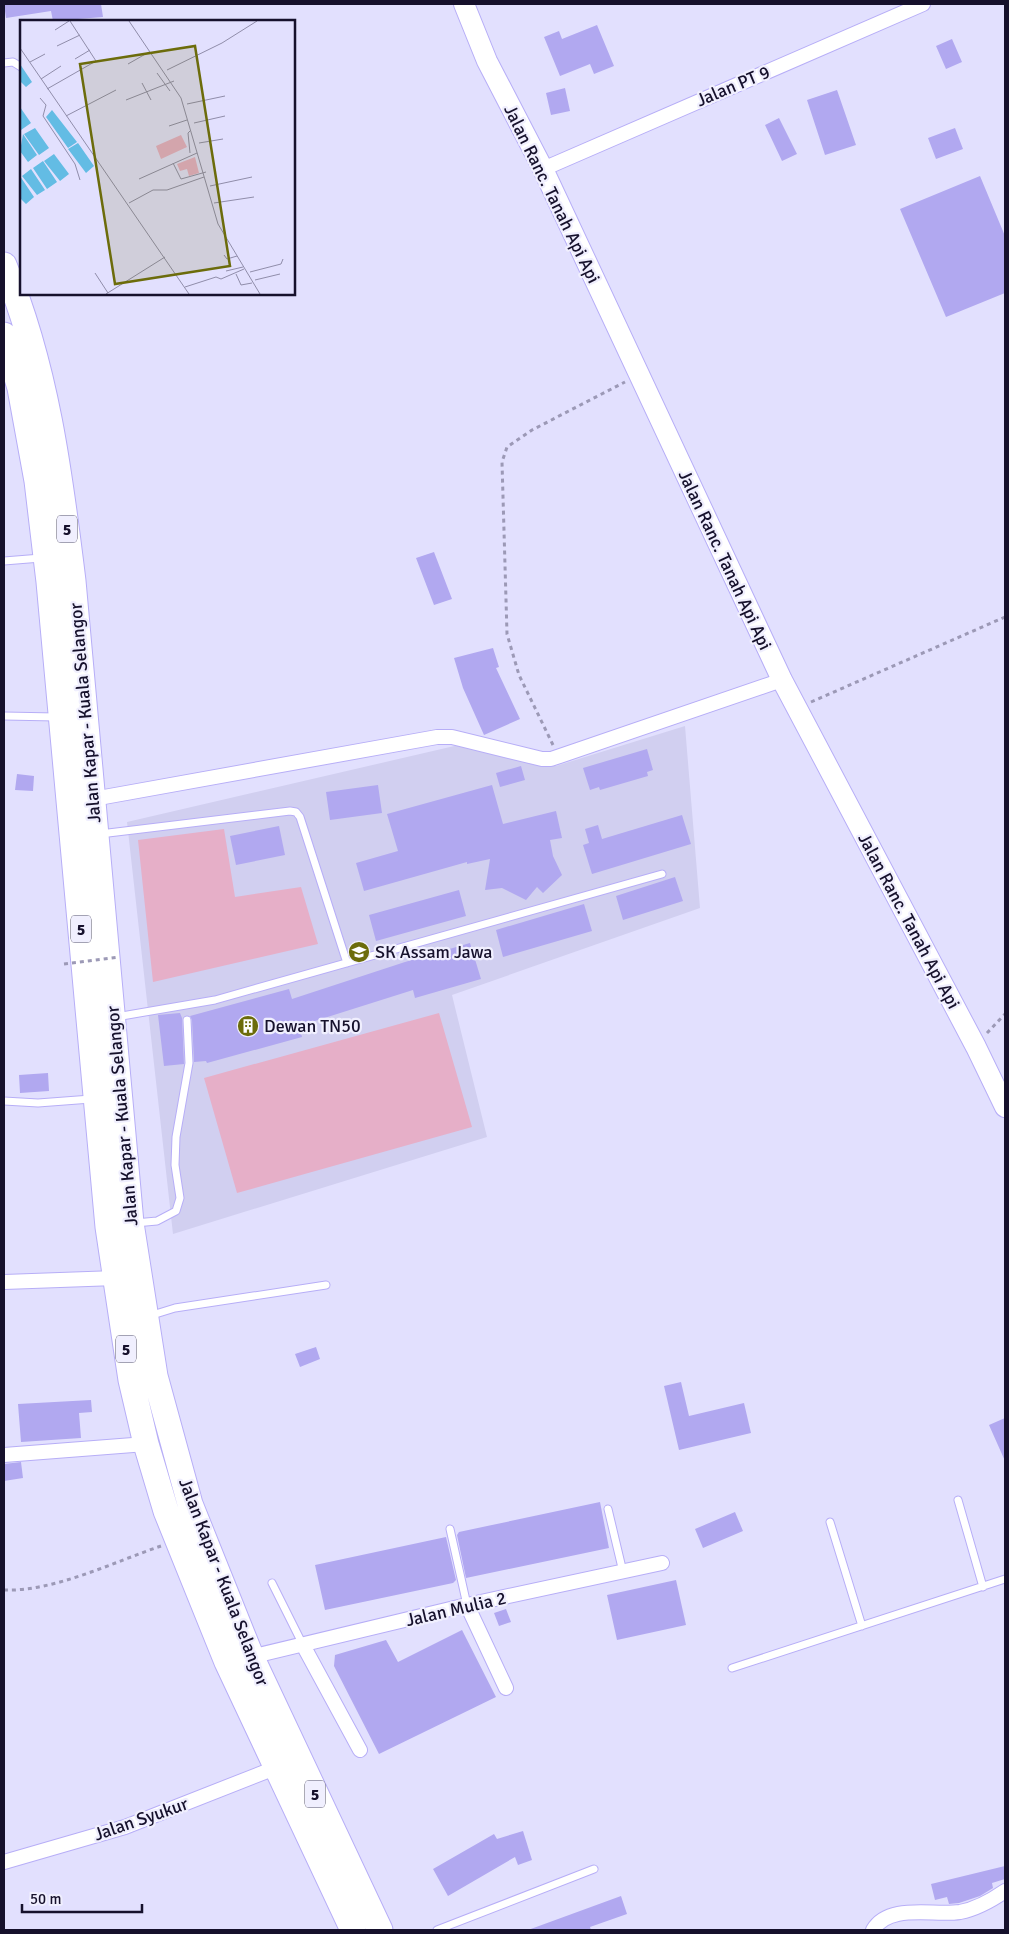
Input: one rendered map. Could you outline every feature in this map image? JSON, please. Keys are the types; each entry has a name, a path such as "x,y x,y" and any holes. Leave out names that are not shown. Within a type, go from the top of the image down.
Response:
{"highway":[{"name":"Jalan Kapar - Kuala Selangor","path":"4,265 42,380 61,479 73,581 93,799 84,836"},
{"name":"Jalan Kapar - Kuala Selangor","path":"4,335 20,388 37,481 61,717 84,836 101,1019 155,1376 190,1504 275,1768 353,1930"},
{"name":"Jalan Kapar - Kuala Selangor","path":"101,1019 97,1098 108,1227 131,1380 146,1444 166,1511 178,1540 380,1930"}],"street":[{"name":"Jalan Ranc. Tanah Api Api","path":"464,4 487,61 542,169 782,680 976,1047 1005,1107"},
{"name":"Jalan PT 9","path":"542,169 923,4"},
{"path":"93,799 437,736 452,737 542,759 559,757 782,680"},
{"path":"4,1282 116,1278"},
{"path":"4,1455 146,1444"},
{"name":"Jalan Mulia 2","path":"239,1659 467,1605 662,1563"},
{"path":"467,1605 506,1688"},
{"path":"303,1645 360,1750"},
{"name":"Jalan Syukur","path":"4,1862 125,1827 275,1768"},
{"path":"873,1930 878,1923 891,1915 960,1912 994,1899 1005,1891"}],"lane":[{"path":"4,62 13,62 20,66"},
{"path":"4,561 46,558"},
{"path":"4,716 61,717"},
{"path":"84,836 290,811 296,812 300,817 347,963"},
{"path":"101,1019 215,1000 662,874"},
{"path":"131,1223 158,1221 176,1211 180,1198 175,1165 176,1137 189,1063 187,1020"},
{"path":"4,1101 38,1103 97,1098"},
{"path":"146,1317 174,1308 326,1285"},
{"path":"958,1500 984,1586"},
{"path":"608,1509 623,1572"},
{"path":"830,1522 862,1626"},
{"path":"450,1529 467,1605"},
{"path":"732,1668 1005,1579"},
{"path":"272,1583 303,1645"},
{"path":"437,1930 594,1869"}],"path":[{"path":"559,757 529,698 507,634 502,462 507,447 532,430 639,375"},
{"path":"796,708 1005,617"},
{"path":"64,964 119,957"},
{"path":"976,1047 1005,1014"},
{"path":"4,1590 19,1591 48,1586 178,1540"}],"shaded area":[{"name":"SK Assam Jawa","path":"685,726 700,908 452,995 487,1137 173,1234 127,822 463,744 556,766"},
{"path":"224,829 235,897 301,887 318,944 153,982 138,840"},
{"path":"439,1013 472,1127 237,1193 204,1078"}],"building":[{"path":"4,4 101,4 103,17 53,20 51,11 6,18"},
{"path":"597,25 614,66 594,74 590,64 560,76 544,37 559,31 562,39"},
{"path":"952,39 962,62 946,69 936,46"},
{"path":"565,88 570,111 551,115 546,93"},
{"path":"837,90 856,145 825,155 807,100"},
{"path":"779,118 797,154 782,161 765,125"},
{"path":"955,128 963,149 936,159 928,138"},
{"path":"980,176 1005,236 1005,293 946,317 900,209"},
{"path":"434,552 452,599 434,605 416,558"},
{"path":"493,648 499,667 496,668 520,719 484,735 463,688 454,658"},
{"path":"647,749 653,770 647,772 648,776 600,790 599,787 590,790 583,768"},
{"path":"521,766 525,780 500,787 496,773"},
{"path":"17,774 34,776 33,791 15,790"},
{"path":"378,785 382,813 330,820 326,792"},
{"path":"492,785 503,824 556,811 562,838 550,840 553,856 562,875 543,893 537,887 526,900 502,888 485,890 490,859 467,864 467,862 364,891 356,863 398,851 387,814"},
{"path":"682,815 691,844 592,874 583,845 589,843 585,829 598,825 602,839"},
{"path":"279,826 285,855 236,865 230,836"},
{"path":"675,877 683,901 623,920 616,896"},
{"path":"459,890 466,916 376,941 369,915"},
{"path":"584,904 592,931 503,957 496,930"},
{"path":"470,943 481,979 415,998 413,990 299,1026 302,1037 207,1063 206,1061 194,1062 192,1020 190,1016 289,989 292,999"},
{"path":"180,1013 182,1018 184,1064 164,1066 158,1015"},
{"path":"48,1073 49,1091 20,1093 19,1075"},
{"path":"316,1347 320,1359 300,1367 295,1354"},
{"path":"681,1382 689,1416 744,1403 751,1433 679,1450 664,1386"},
{"path":"91,1400 92,1412 79,1413 81,1438 21,1442 18,1404"},
{"path":"1005,1418 1005,1461 989,1425"},
{"path":"21,1462 23,1478 4,1481 4,1464"},
{"path":"600,1502 609,1548 466,1578 457,1535 459,1532"},
{"path":"735,1512 743,1531 703,1548 695,1529"},
{"path":"446,1537 456,1580 453,1583 325,1610 315,1565"},
{"path":"676,1580 686,1625 617,1640 607,1595"},
{"path":"506,1609 511,1622 499,1626 494,1613"},
{"path":"462,1630 496,1697 379,1754 334,1666 335,1655 386,1640 398,1662"},
{"path":"523,1831 532,1860 518,1865 515,1857 448,1896 433,1869 494,1834 497,1839"},
{"path":"1005,1866 1005,1879 992,1883 993,1888 980,1896 959,1903 949,1904 947,1897 935,1900 931,1884"},
{"path":"621,1896 627,1914 590,1927 591,1930 528,1930"}],"place":[{"name":"SK Assam Jawa","path":"359,952"},
{"name":"Dewan TN50","path":"248,1026"}]}
